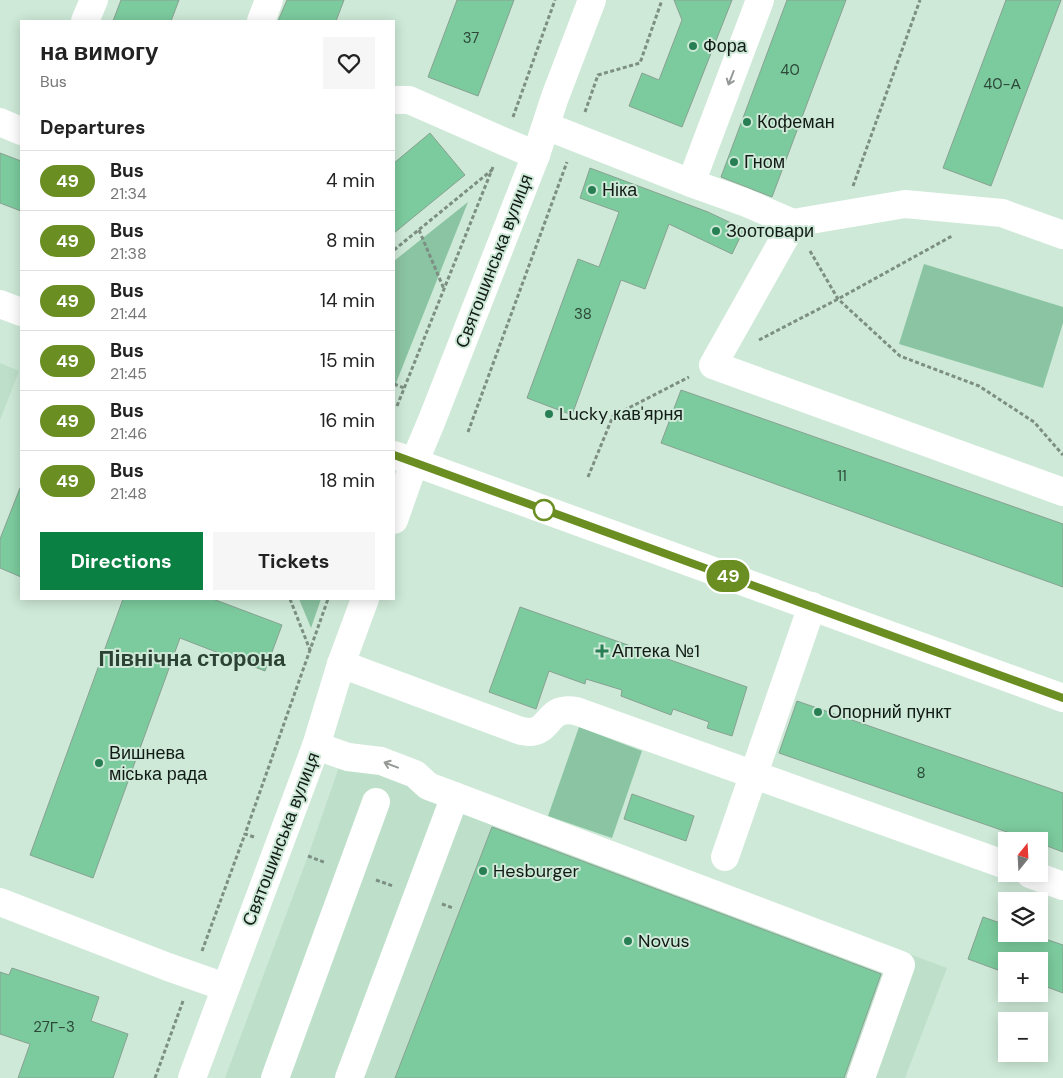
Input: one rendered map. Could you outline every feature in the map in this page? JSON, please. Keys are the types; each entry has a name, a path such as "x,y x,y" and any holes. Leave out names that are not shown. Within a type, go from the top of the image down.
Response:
{"street":[{"path":"85,20 94,0"},
{"path":"261,20 269,0"},
{"name":"Святошинська вулиця","path":"395,514 404,459 436,410 536,154 555,97 592,0"},
{"path":"691,183 760,0"},
{"path":"395,100 409,100 536,154"},
{"path":"0,122 20,131"},
{"path":"546,126 744,202 793,223 906,204 1002,213 1063,235"},
{"path":"793,223 713,365 1063,492"},
{"path":"0,304 20,312"},
{"path":"404,459 1063,698"},
{"name":"Святошинська вулиця","path":"192,1078 316,746 341,664 365,600"},
{"path":"725,857 812,606"},
{"path":"341,664 530,732 538,730 561,711 576,711 998,862"},
{"path":"316,746 348,757 381,761 415,774 428,786 901,965 861,1078"},
{"path":"349,1078 455,796"},
{"path":"275,1078 376,802"},
{"path":"1048,881 1063,886"},
{"path":"0,902 225,987"}],"path":[{"path":"397,406 505,142 555,0"},
{"path":"468,432 598,75 640,63 662,0"},
{"path":"842,215 920,0"},
{"path":"395,249 492,170"},
{"path":"793,223 838,299 900,356 979,386 1034,422 1063,455"},
{"path":"419,230 444,289"},
{"path":"754,343 958,233"},
{"path":"588,477 613,416 713,365"},
{"path":"395,384 404,388"},
{"path":"290,600 310,650"},
{"path":"256,838 245,834 328,600"},
{"path":"308,856 327,863"},
{"path":"373,879 401,889"}],"shaded area":[{"path":"468,202 395,385 395,260"},
{"path":"924,264 1063,307 1063,323 1043,388 899,344"},
{"path":"0,363 19,371 0,420"},
{"path":"299,600 321,600 311,628"},
{"path":"579,727 642,751 612,838 548,816"},
{"path":"347,744 947,968 905,1078 225,1078 308,856"}],"building":[{"path":"121,0 179,0 171,20 113,20"},
{"path":"287,0 344,0 336,20 278,20"},
{"path":"457,0 514,0 478,96 428,77"},
{"name":"Фора","path":"674,0 732,0 682,127 629,106 642,73 659,80 682,20"},
{"path":"787,0 846,0 772,197 721,177"},
{"path":"1006,0 1061,0 991,186 943,168"},
{"path":"430,133 465,175 395,232 395,162"},
{"path":"0,153 20,161 20,211 0,203"},
{"path":"590,168 708,212 744,229 732,254 669,224 645,289 621,280 572,415 527,398 578,259 599,267 619,212 580,198"},
{"path":"681,390 1063,524 1063,587 661,443"},
{"path":"20,488 20,577 0,568 0,539"},
{"name":"Вишнева міська рада","path":"123,600 216,600 282,625 265,671 180,638 93,878 30,855"},
{"path":"520,607 747,687 732,736 707,728 709,722 673,709 671,715 621,696 622,690 586,679 585,684 549,671 536,709 489,692"},
{"path":"797,701 1063,793 1063,852 1048,846 1048,832 1007,832 779,753"},
{"path":"632,794 694,816 686,841 624,819"},
{"name":"Novus","path":"492,827 881,974 844,1078 395,1078"},
{"path":"983,917 998,922 998,942 1048,942 1048,940 1063,945 1063,993 1048,987 1048,952 998,952 998,970 968,959"},
{"path":"12,968 99,997 91,1021 128,1034 113,1078 18,1078 30,1044 0,1034 0,972 9,975"}],"bus line":[{"name":"49","path":"395,455 1063,698"}],"place":[{"name":"Фора","path":"693,46"},
{"name":"Кофеман","path":"747,122"},
{"name":"Гном","path":"734,162"},
{"name":"Ніка","path":"592,190"},
{"name":"Зоотовари","path":"716,231"},
{"name":"Lucky кав'ярня","path":"549,414"},
{"name":"Аптека №1","path":"602,651"},
{"name":"Опорний пункт","path":"818,712"},
{"name":"Вишнева міська рада","path":"99,763"},
{"name":"Hesburger","path":"483,871"},
{"name":"Novus","path":"628,941"}],"district":[{"name":"Північна сторона","path":"192,658"}]}
